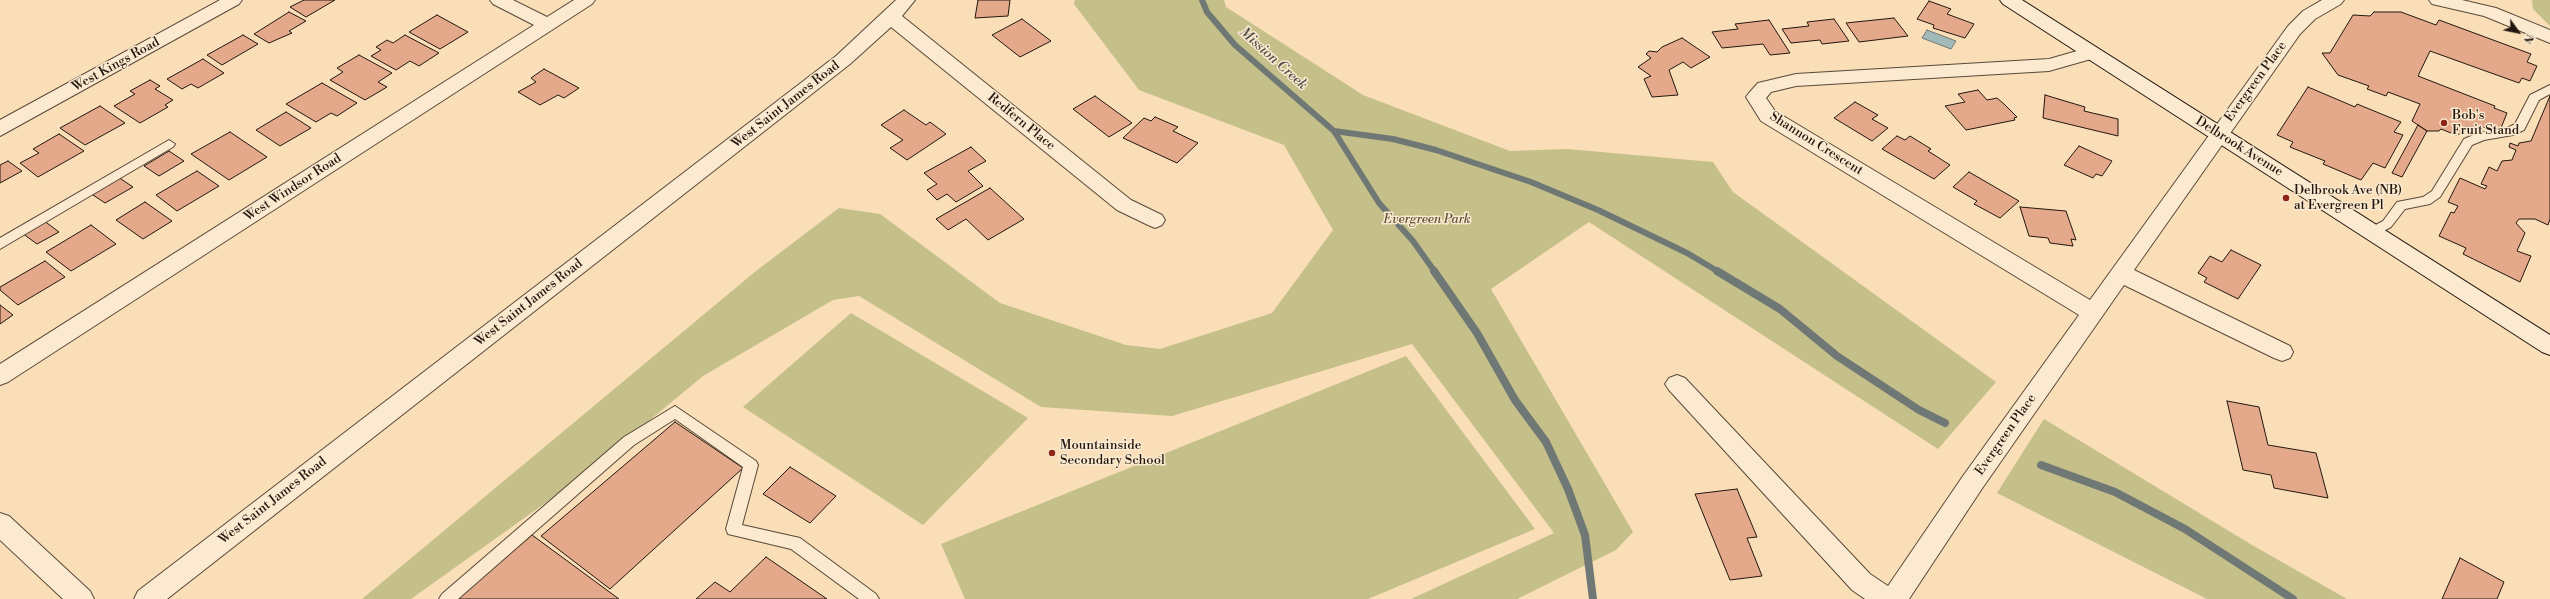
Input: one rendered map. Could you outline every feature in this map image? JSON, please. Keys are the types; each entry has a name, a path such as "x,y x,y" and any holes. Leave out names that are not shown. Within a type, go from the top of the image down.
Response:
{"street":[{"name":"West Kings Road","path":"0,129 233,0"},
{"path":"499,0 547,24"},
{"name":"West Windsor Road","path":"0,376 586,0"},
{"name":"West Saint James Road","path":"147,599 843,60 891,17 906,0"},
{"name":"Delbrook Avenue","path":"2008,0 2550,346"},
{"name":"Evergreen Place","path":"1894,599 1972,483 2092,312 2218,134 2294,30 2309,14 2335,0"},
{"path":"2438,0 2490,12 2550,37"},
{"name":"Redfern Place","path":"891,17 1124,205 1155,220"},
{"name":"Shannon Crescent","path":"2091,53 2049,65 1796,80 1765,87 1756,97 1768,116 2092,312"},
{"path":"2120,273 2282,352"},
{"path":"1677,384 1861,582 1887,599"},
{"path":"0,524 81,599"}],"lane":[{"path":"2372,232 2387,224 2401,205 2426,201 2436,194 2468,142 2482,136 2508,132 2520,127 2534,98 2550,89"},
{"path":"0,244 168,144"},
{"path":"447,599 629,441 675,412 751,466 733,529 795,543 871,599"}],"green space":[{"name":"Evergreen Park","path":"1075,0 1224,0 1226,7 1363,95 1510,151 1567,149 1713,162 1733,192 1996,382 1938,449 1589,222 1491,289 1633,532 1616,550 1517,599 1411,599 1554,533 1412,344 1172,416 1041,407 859,296 833,300 703,376 576,481 411,599 362,599 756,271 839,208 880,214 1000,303 1126,345 1160,349 1272,313 1333,230 1284,145 1139,90 1074,4"},
{"path":"2532,0 2550,0 2550,26 2533,9"},
{"path":"851,313 1028,418 923,525 743,407"},
{"path":"1406,356 1535,529 1368,599 965,599 941,544"},
{"path":"2044,419 2252,545 2347,599 2207,599 1997,493"}],"water":[{"path":"1927,30 1956,41 1951,49 1922,38"}],"building":[{"path":"304,0 335,0 306,17 290,7"},
{"path":"978,0 1010,0 1008,16 975,18"},
{"path":"1929,1 1951,9 1947,14 1974,24 1965,38 1933,28 1934,25 1917,19"},
{"path":"289,12 306,21 289,31 292,33 269,43 254,34"},
{"path":"2374,12 2401,12 2436,25 2439,20 2531,54 2527,62 2537,66 2530,81 2522,78 2519,83 2430,51 2418,76 2495,106 2494,108 2507,113 2501,128 2465,127 2460,134 2456,135 2441,129 2439,131 2427,131 2412,121 2420,104 2388,92 2386,96 2367,89 2369,86 2338,75 2322,53 2330,53 2353,15 2370,16"},
{"path":"437,15 468,32 440,49 409,32"},
{"path":"1894,18 1908,36 1859,42 1846,23"},
{"path":"1022,19 1051,41 1020,57 992,35"},
{"path":"1834,19 1849,41 1822,44 1820,40 1791,43 1782,29 1809,26 1807,22"},
{"path":"1769,20 1790,53 1770,55 1763,44 1722,48 1712,32 1738,29 1735,24"},
{"path":"243,35 258,44 222,65 207,55"},
{"path":"405,35 439,53 419,66 410,61 396,70 371,56 381,50 376,47 387,40 393,43"},
{"path":"1682,38 1710,57 1691,68 1683,62 1669,70 1678,95 1652,97 1644,79 1651,76 1638,67 1651,58 1646,54 1649,51 1657,52 1662,47"},
{"path":"359,55 392,73 378,82 387,87 365,100 330,80 343,72 337,68"},
{"path":"203,59 224,73 198,88 191,84 182,89 167,79"},
{"path":"544,69 579,88 564,98 558,95 540,105 518,92 536,82 531,78"},
{"path":"150,80 160,86 155,89 173,100 165,105 168,107 140,123 114,106 135,94 130,91"},
{"path":"322,83 357,103 337,116 331,113 316,122 286,104"},
{"path":"2308,87 2355,107 2357,104 2401,122 2394,132 2403,135 2385,168 2373,163 2361,180 2323,164 2325,161 2290,147 2293,142 2277,135"},
{"path":"1978,90 1987,100 1997,98 2017,117 2014,118 2015,120 1966,130 1945,106 1965,102 1958,94"},
{"path":"2045,95 2085,107 2084,111 2118,119 2118,136 2043,118"},
{"path":"1095,96 1132,123 1109,137 1073,109"},
{"path":"2550,96 2550,219 2548,225 2535,219 2519,219 2516,223 2525,233 2517,251 2531,256 2520,282 2463,254 2466,248 2439,236 2451,212 2454,213 2458,206 2448,202 2460,178 2485,189 2487,186 2481,184 2489,167 2497,171 2502,161 2512,160 2516,150 2509,147 2510,143 2518,146 2519,143 2531,141"},
{"path":"1855,102 1878,115 1872,119 1888,128 1872,141 1834,118"},
{"path":"100,106 125,123 85,145 60,128"},
{"path":"904,110 926,125 930,122 946,134 907,160 890,148 903,140 881,125"},
{"path":"286,112 311,128 280,146 256,130"},
{"path":"1155,117 1178,127 1173,131 1198,143 1177,163 1123,138 1144,118 1151,121"},
{"path":"2418,125 2427,131 2402,177 2392,173"},
{"path":"230,132 267,157 229,180 191,154"},
{"path":"59,134 84,151 38,177 20,163 39,153 33,149"},
{"path":"1897,136 1905,140 1910,136 1931,149 1928,151 1950,165 1934,179 1882,149"},
{"path":"2079,146 2112,161 2102,176 2096,174 2093,178 2064,165"},
{"path":"971,147 986,161 968,171 983,186 956,202 947,194 937,200 927,190 937,184 924,173"},
{"path":"169,151 184,161 159,176 144,166"},
{"path":"8,161 22,171 0,183 0,165"},
{"path":"197,171 219,186 177,211 156,195"},
{"path":"1969,172 2019,201 2000,218 1974,204 1977,201 1953,187"},
{"path":"118,177 133,187 105,203 90,193"},
{"path":"990,188 1024,219 988,240 966,219 948,230 936,219"},
{"path":"145,202 172,221 143,239 116,220"},
{"path":"2020,207 2066,211 2076,240 2071,239 2073,246 2050,243 2048,238 2029,236"},
{"path":"43,220 59,232 37,244 22,233"},
{"path":"91,225 116,244 71,271 46,252"},
{"path":"2231,250 2261,265 2238,299 2204,282 2207,278 2198,273 2210,256 2222,262"},
{"path":"45,261 65,277 18,305 0,290 0,287"},
{"path":"0,305 13,315 0,324"},
{"path":"2227,401 2259,407 2268,445 2316,453 2328,498 2274,488 2271,475 2243,470"},
{"path":"675,422 743,468 610,589 541,536"},
{"path":"790,467 836,496 810,523 763,494"},
{"path":"1737,489 1757,537 1747,538 1762,576 1730,580 1695,494"},
{"path":"532,535 619,599 457,599"},
{"path":"766,557 827,599 696,599 715,582 730,592"},
{"path":"2460,558 2504,582 2497,599 2442,599"}],"waterway":[{"name":"Mission Creek","path":"1202,0 1207,12 1235,45 1334,131"},
{"path":"1334,131 1393,139 1436,150 1531,182 1598,210 1687,253 1719,272"},
{"path":"1334,131 1379,203 1413,241 1435,272"},
{"path":"1434,271 1477,333 1515,400 1546,442 1568,489 1585,535 1593,599"},
{"path":"1717,271 1780,309 1837,356 1919,410 1945,423"},
{"path":"2041,465 2115,492 2185,529 2293,599"}],"place":[{"name":"Bob's Fruit Stand","path":"2444,123"},
{"name":"Delbrook Ave (NB) at Evergreen Pl","path":"2286,198"},
{"name":"Mountainside Secondary School","path":"1052,453"}]}
